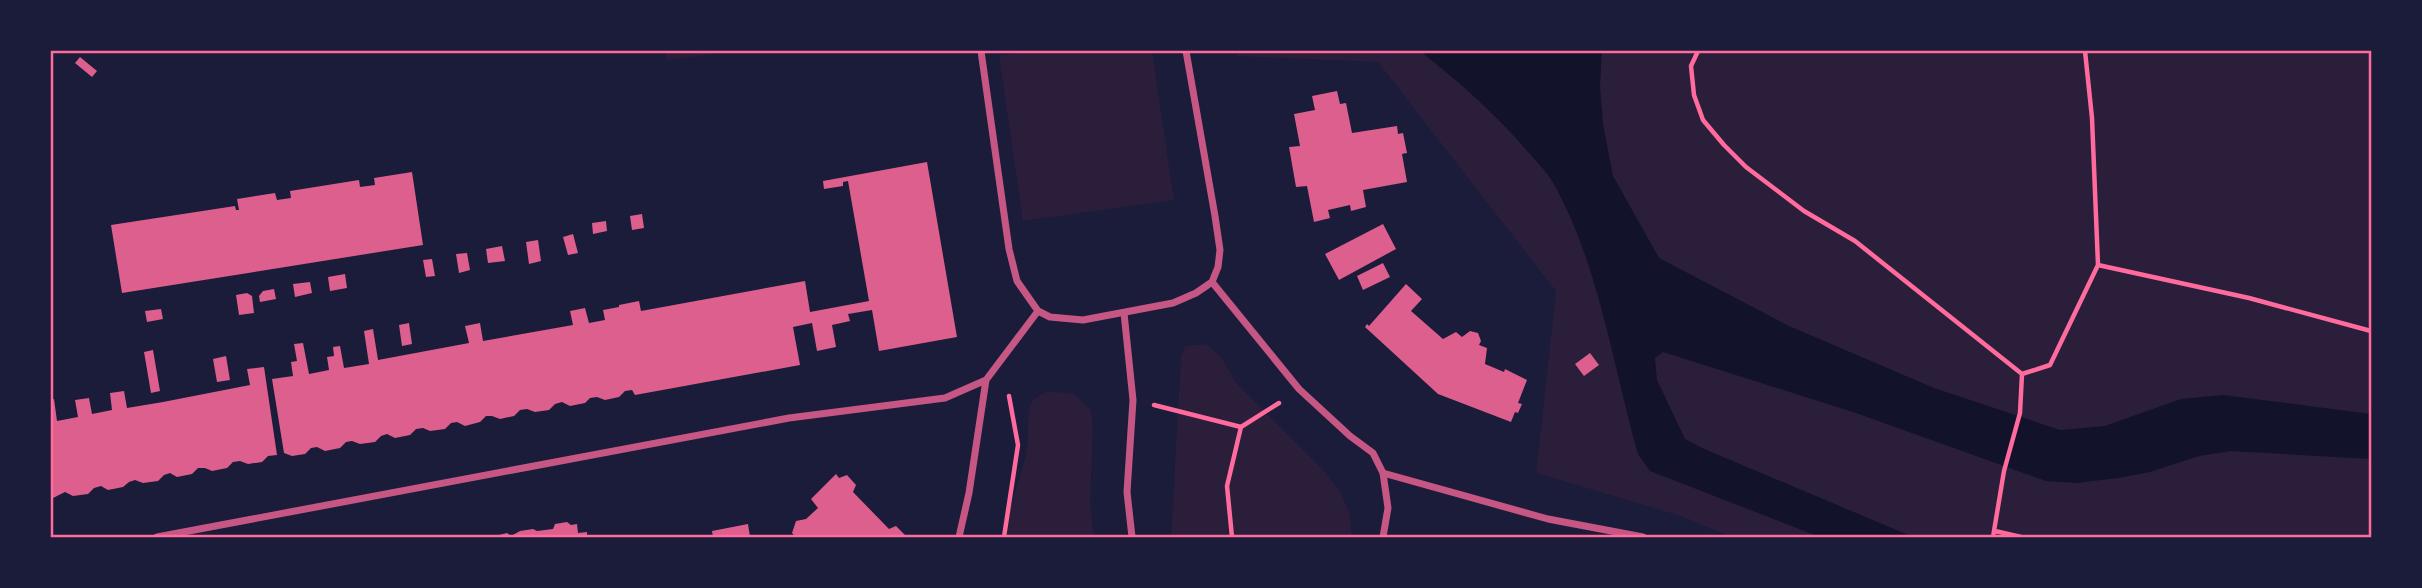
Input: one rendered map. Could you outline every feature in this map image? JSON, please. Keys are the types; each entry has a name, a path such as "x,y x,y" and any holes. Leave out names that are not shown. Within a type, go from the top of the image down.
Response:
{"street":[{"path":"981,51 1009,249 1017,281 1038,311 1050,317 1083,320 1173,303 1212,282 1218,267 1220,250 1216,215 1186,51"},
{"path":"1212,282 1299,389 1350,436 1373,453 1383,473 1388,508 1383,537"},
{"path":"959,537 969,493 986,380 1038,311"},
{"path":"1124,313 1133,400 1127,492 1132,537"},
{"path":"157,537 789,418 945,398 986,380"},
{"path":"1383,473 1548,519 1643,537"}],"path":[{"path":"1698,51 1691,66 1695,95 1703,120 1746,167 1804,211 1855,241 2022,374"},
{"path":"2022,374 2050,365 2098,265 2092,118 2085,51"},
{"path":"2098,265 2249,298 2371,331"},
{"path":"1002,357 1018,445 1004,537"},
{"path":"2021,537 1994,534 2004,471 2020,413 2022,374"},
{"path":"1232,537 1227,486 1241,428 1299,389"},
{"path":"1133,400 1241,428"}],"shaded area":[{"path":"735,51 667,60 666,53"},
{"path":"1033,51 1152,51 1174,200 1023,221 999,56"},
{"path":"1236,51 2371,51 2371,537 1732,537 1681,516 1536,473 1556,291 1378,62 1237,56"},
{"path":"1420,51 1602,51 1600,86 1603,124 1613,176 1659,258 1789,326 1934,388 2060,430 2105,426 2181,399 2223,395 2371,414 2371,459 2231,451 2199,456 2150,472 2118,478 2077,483 2046,481 1856,413 1663,352 1655,358 1657,380 1685,439 1913,537 1820,537 1650,471 1638,454 1593,279 1568,212 1552,181 1490,112"},
{"path":"1206,344 1221,357 1237,384 1323,470 1340,491 1349,512 1352,537 1171,537 1181,357 1185,346"},
{"path":"1047,391 1074,394 1091,410 1093,432 1090,504 1094,537 1002,537 1027,452 1029,407 1034,399"}],"building":[{"path":"80,57 97,71 92,77 75,63"},
{"path":"1337,91 1340,104 1346,103 1352,133 1397,126 1398,134 1403,133 1407,153 1402,154 1407,182 1363,190 1366,207 1351,211 1350,205 1328,210 1330,218 1314,222 1307,186 1296,187 1289,147 1300,146 1294,114 1315,110 1312,96"},
{"path":"927,162 957,337 879,351 872,310 848,314 850,321 832,325 836,347 817,351 812,323 793,327 800,365 635,395 632,390 625,391 619,397 605,400 590,398 585,403 570,406 562,402 549,410 520,410 514,416 500,419 486,416 480,422 465,426 457,422 451,423 445,429 416,429 410,435 395,438 387,434 375,442 346,442 340,448 325,451 317,447 311,448 305,454 292,456 284,453 272,379 293,376 291,362 297,361 294,344 303,343 309,374 329,370 327,357 334,356 333,347 340,346 344,368 369,364 364,331 373,329 378,360 469,343 465,326 480,323 483,341 573,325 570,311 585,308 589,323 605,320 603,310 639,301 641,311 805,281 810,312 869,301 848,181 843,182 843,186 824,189 823,181"},
{"path":"412,172 423,245 122,293 111,225 235,206 236,210 239,210 237,199 275,193 277,200 291,198 290,191 359,180 360,187 375,185 374,178"},
{"path":"642,214 644,228 632,230 630,216"},
{"path":"606,221 607,231 593,234 592,223"},
{"path":"1383,224 1396,249 1339,280 1325,254"},
{"path":"573,234 578,253 568,255 563,237"},
{"path":"538,240 541,261 529,264 526,242"},
{"path":"502,246 505,261 488,263 486,249"},
{"path":"467,253 470,270 459,273 456,254"},
{"path":"432,259 435,276 426,277 423,260"},
{"path":"1383,263 1390,277 1363,290 1357,276"},
{"path":"345,274 347,288 330,291 328,277"},
{"path":"310,282 312,293 295,297 293,284"},
{"path":"1406,284 1422,299 1411,311 1443,339 1456,332 1462,337 1470,331 1478,333 1481,341 1479,345 1487,348 1485,364 1504,372 1505,369 1527,380 1518,403 1522,404 1511,422 1438,394 1365,327 1367,324 1369,326"},
{"path":"274,289 276,299 260,302 259,296 263,291"},
{"path":"247,293 252,296 254,313 239,315 236,295"},
{"path":"161,309 163,319 147,322 145,311"},
{"path":"409,323 412,344 402,346 399,325"},
{"path":"153,350 160,391 151,393 144,352"},
{"path":"1590,353 1599,365 1584,376 1575,364"},
{"path":"226,356 230,380 217,382 213,359"},
{"path":"264,367 277,455 268,456 262,462 233,462 227,468 212,471 198,468 192,474 177,477 170,473 158,481 143,483 135,480 123,487 108,490 101,486 88,494 73,496 65,492 51,499 51,400 54,399 57,421 78,417 75,400 89,398 92,414 112,410 110,393 124,391 127,408 163,402 250,385 247,369"},
{"path":"836,474 839,478 847,475 856,485 853,492 889,529 896,526 907,537 796,537 792,533 796,521 806,519 818,508 811,499"},
{"path":"567,522 571,525 577,524 578,533 587,532 587,537 491,537 507,533 511,536 533,529 553,529 555,524"},
{"path":"748,524 750,537 713,537 712,531"}]}
